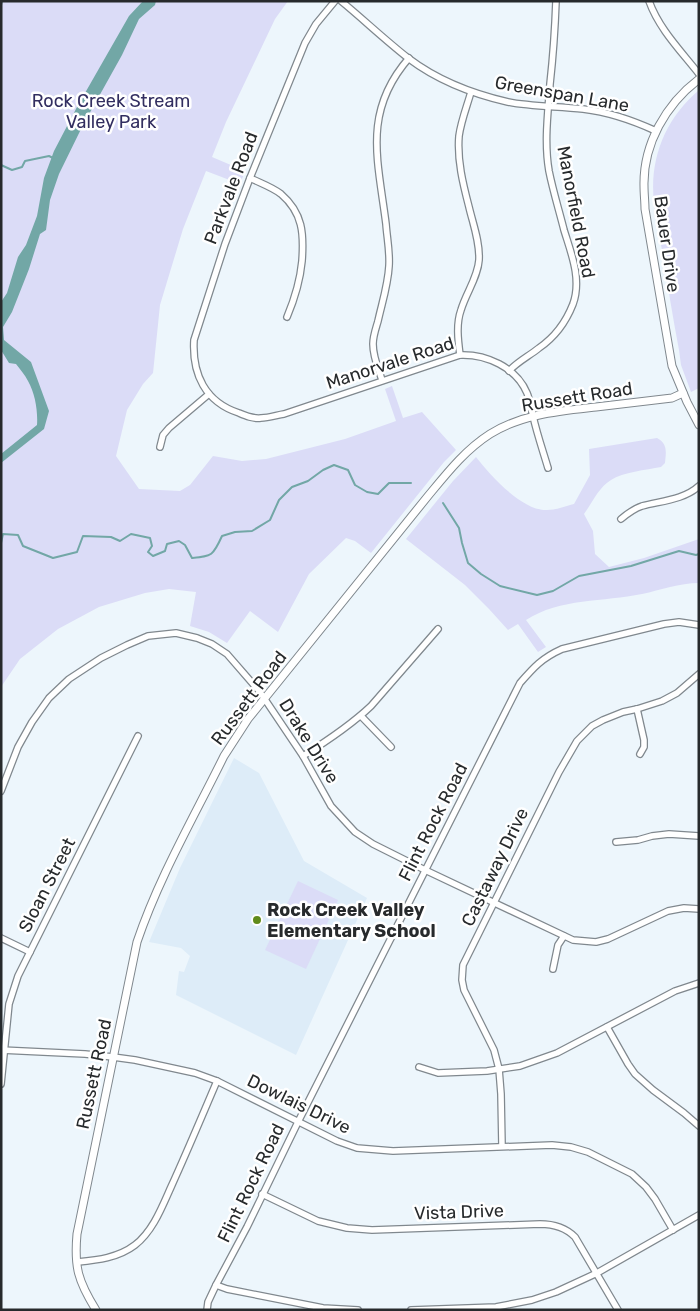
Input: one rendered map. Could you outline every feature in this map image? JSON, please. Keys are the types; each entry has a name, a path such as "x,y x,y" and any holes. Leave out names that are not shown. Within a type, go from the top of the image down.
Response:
{"street":[{"name":"Parkvale Road","path":"208,394 199,379 195,366 194,340 224,244 305,43 316,24 335,1"},
{"name":"Greenspan Lane","path":"341,1 409,58 436,76 472,92 510,102 584,109 612,114 656,131"},
{"name":"Manorfield Road","path":"509,371 541,346 564,324 573,302 576,287 575,267 549,170 546,136 555,35 556,1"},
{"path":"649,1 660,24 699,74"},
{"path":"382,380 375,359 373,341 390,265 377,154 376,129 386,92 398,70 409,58"},
{"name":"Bauer Drive","path":"699,79 688,87 675,101 656,131 648,151 644,184 645,209 672,366 694,418 699,425"},
{"path":"460,355 459,318 461,308 475,277 479,260 478,240 462,180 459,156 461,124 472,92"},
{"path":"250,178 274,189 288,202 296,213 303,234 300,278 295,299 287,317"},
{"name":"Manorvale Road","path":"208,394 220,405 231,411 250,417 261,418 284,414 460,355 485,357 502,365 518,379 527,393 548,468"},
{"name":"Russett Road","path":"96,1310 84,1291 80,1280 76,1252 77,1234 137,942 146,914 160,884 224,756 242,728 265,699 451,468 471,448 490,434 512,423 533,416 566,410 672,398 683,393"},
{"path":"160,447 163,435 169,428 208,394"},
{"path":"621,519 640,507 682,496 699,486"},
{"name":"Flint Rock Road","path":"207,1310 208,1302 216,1285 247,1227 298,1122 520,683 538,663 562,649 664,624 679,622 699,625"},
{"path":"303,756 361,716 438,629"},
{"name":"Drake Drive","path":"1,791 18,747 32,722 49,698 69,679 127,645 148,636 176,633 198,638 212,644 226,654 245,674 265,699 303,756 331,806 346,824 372,844 573,940 596,942 608,940 668,911 684,908 699,909"},
{"name":"Castaway Drive","path":"502,1146 501,1094 494,1050 464,990 462,980 463,965 559,772 577,741 592,726 623,712 662,700 677,692 699,674"},
{"path":"637,708 644,740 644,747 640,754"},
{"path":"361,716 391,748"},
{"name":"Sloan Street","path":"1,1084 9,1004 18,976 138,736"},
{"path":"616,842 669,834 699,836"},
{"path":"553,969 558,945 564,936"},
{"path":"1,938 30,952"},
{"path":"419,1067 438,1074 487,1071 520,1066 557,1053 676,991 699,983"},
{"path":"607,1027 628,1064 636,1074 653,1090 699,1126"},
{"name":"Dowlais Drive","path":"3,1050 113,1056 195,1072 217,1080 337,1141 368,1150 393,1151 552,1145 571,1147 588,1152 632,1174 646,1187 655,1199 673,1230"},
{"path":"77,1262 118,1255 135,1245 147,1232 156,1219 186,1155 217,1080"},
{"name":"Vista Drive","path":"262,1194 318,1221 347,1228 372,1230 540,1224 561,1226 575,1236 618,1310"},
{"path":"410,1310 496,1306 532,1300 571,1286 597,1273 699,1216"},
{"path":"216,1285 226,1289 323,1308 358,1310"}],"shaded area":[{"path":"143,1 156,1 155,5 139,19 59,174 50,200 46,230 40,234 12,312 3,327 4,340 31,362 49,411 44,429 1,463 1,454 37,425 37,420 34,397 28,381 16,364 9,363 1,350 1,302 7,293 18,257 26,245 37,216 44,178 54,151 129,16"},
{"name":"Rock Creek Valley Elementary School","path":"234,758 259,773 304,861 367,898 296,1055 176,995 179,971 184,972 190,956 181,948 149,942 180,868"}],"green space":[{"name":"Rock Creek Stream Valley Park","path":"1,1 288,1 275,19 226,122 212,157 245,171 240,184 206,171 183,229 160,305 153,373 143,384 127,410 116,456 139,489 180,491 190,485 213,456 242,461 266,459 345,439 396,421 385,389 392,386 403,418 422,412 456,450 444,462 371,553 355,541 346,538 309,574 278,632 250,611 227,643 209,632 190,626 196,592 169,589 145,593 99,607 58,629 20,659 1,687"},
{"path":"699,90 699,388 691,392 681,365 656,216 653,187 654,171 662,141 677,114"},
{"path":"657,438 665,446 665,463 661,467 628,473 611,480 599,491 584,514 593,531 595,554 609,567 644,558 699,539 699,583 677,585 628,597 568,604 539,613 526,620 546,647 538,652 518,624 508,630 465,585 406,539 453,481 476,457 507,491 527,505 537,509 550,510 574,504 590,475 589,449"},
{"path":"298,881 338,900 306,969 265,950"}],"waterway":[{"path":"1,5 2,1"},
{"path":"1,165 12,170 22,167 25,161 49,156 53,158"},
{"path":"1,543 3,534 18,535 23,546 53,558 77,552 83,536 111,537 120,541 131,534 150,538 152,546 148,552 153,556 165,551 167,544 179,541 185,545 192,558 199,557 211,554 222,536 235,532 252,531 270,520 279,500 292,487 308,481 323,470 334,465 348,470 355,485 367,492 378,494 389,483 411,483"},
{"path":"443,503 459,528 468,563 500,586 537,595 553,591 579,576 631,566 679,551 699,554"}],"place":[{"name":"Rock Creek Valley Elementary School","path":"257,920"}]}
